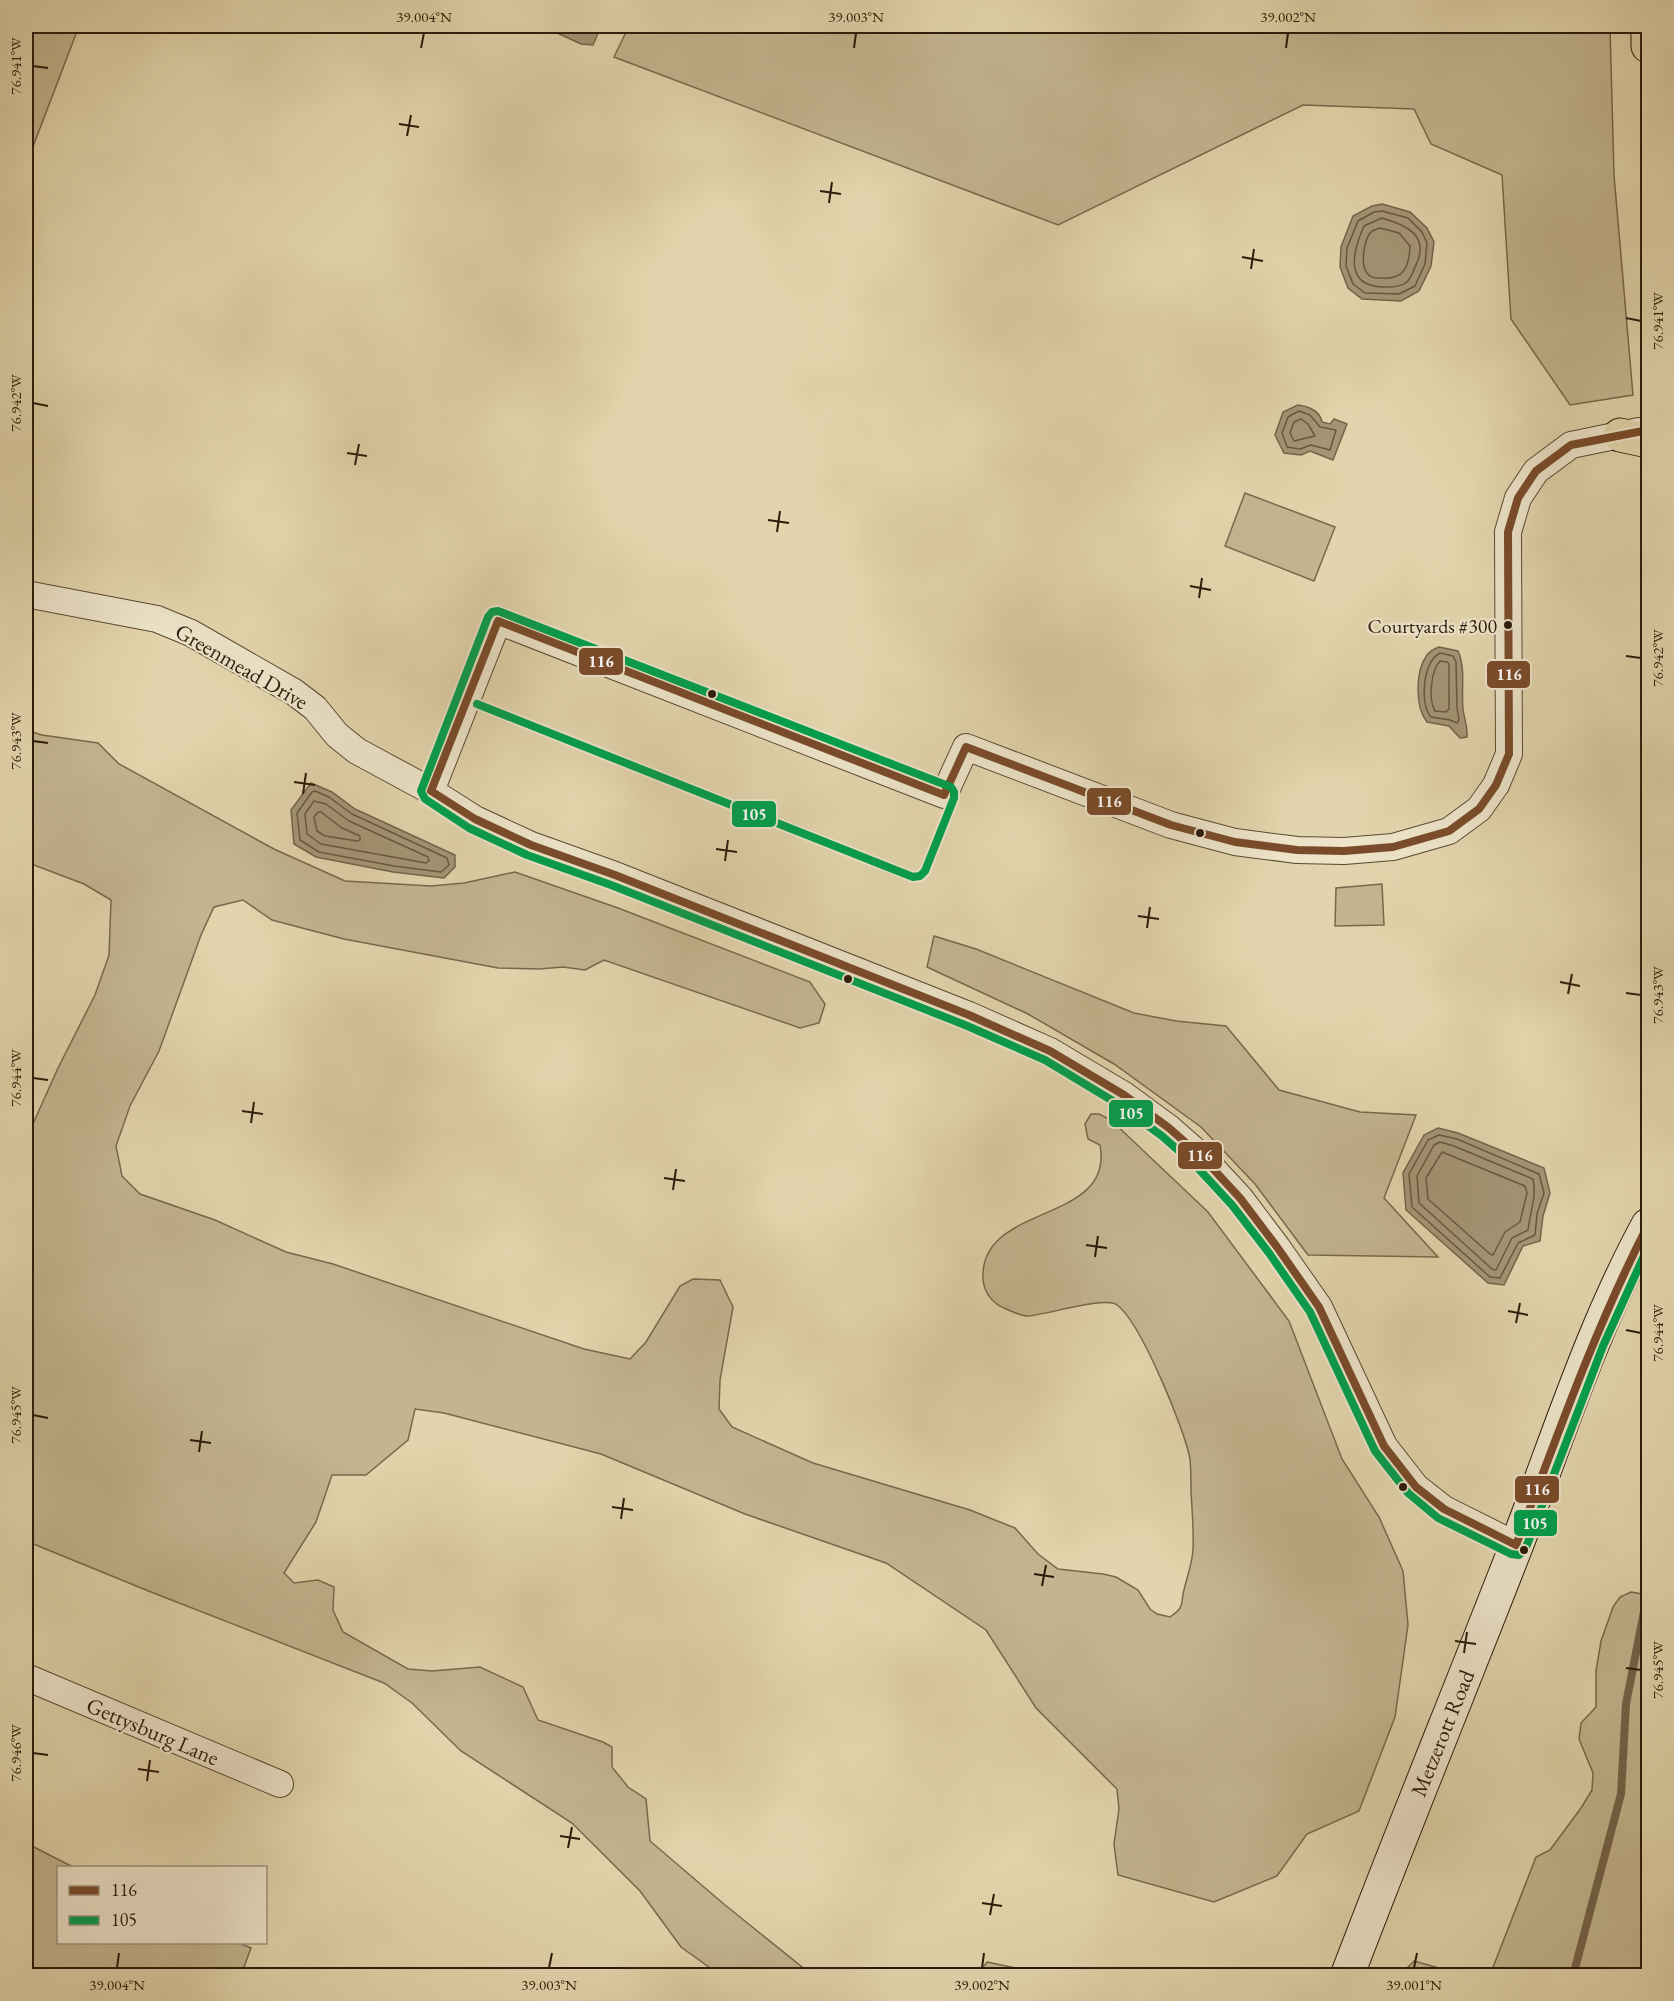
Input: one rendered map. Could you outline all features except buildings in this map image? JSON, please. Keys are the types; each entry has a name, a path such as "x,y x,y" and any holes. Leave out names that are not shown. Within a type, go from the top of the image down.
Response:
{"main road":[{"path":"1648,26 1648,46"}],"street":[{"path":"431,791 498,621 944,795 966,747 1171,825 1235,842 1297,850 1344,851 1393,847 1440,834 1449,831 1479,809 1496,785 1509,754 1508,532 1518,498 1536,471 1571,445 1639,435"},
{"name":"Greenmead Drive","path":"26,594 157,619 191,633 294,692 315,708 337,735 357,751 431,791 475,819 531,845 607,872 969,1015 1050,1051 1124,1095 1203,1158 1240,1198 1277,1247 1319,1307 1384,1446 1416,1487 1444,1509 1516,1545"},
{"name":"Metzerott Road","path":"1347,1976 1589,1354 1629,1260 1648,1225"},
{"name":"Gettysburg Lane","path":"26,1677 280,1784"}],"shaded area":[{"path":"26,26 79,26 26,165"},
{"path":"629,26 1610,26 1614,175 1633,395 1570,405 1511,319 1502,175 1431,144 1414,109 1303,105 1058,225 614,57"},
{"path":"1245,493 1335,527 1314,581 1225,546"},
{"path":"26,730 42,735 98,743 119,764 274,849 345,881 431,886 464,883 515,872 618,908 810,982 825,1004 819,1023 800,1028 604,960 585,970 563,967 498,968 344,939 272,920 243,900 214,907 201,935 159,1051 130,1106 116,1146 122,1176 140,1194 215,1220 286,1252 333,1264 584,1349 630,1359 646,1342 680,1286 693,1279 720,1280 733,1307 720,1380 719,1409 732,1427 813,1463 970,1510 1015,1528 1038,1554 1058,1569 1116,1577 1138,1590 1150,1609 1157,1614 1170,1617 1181,1606 1191,1565 1193,1528 1190,1459 1180,1425 1149,1353 1127,1315 1117,1305 1088,1304 1036,1315 1017,1314 993,1301 985,1289 983,1279 987,1254 1002,1237 1022,1224 1069,1202 1087,1189 1099,1171 1100,1145 1088,1139 1085,1124 1091,1114 1099,1114 1111,1120 1208,1212 1289,1321 1342,1459 1379,1517 1403,1571 1408,1625 1395,1717 1359,1811 1307,1834 1277,1876 1214,1902 1118,1875 1114,1844 1119,1809 1117,1789 1036,1708 986,1630 886,1563 745,1514 601,1454 444,1413 415,1409 408,1440 366,1475 332,1475 316,1522 284,1573 294,1583 318,1580 334,1587 333,1610 343,1632 408,1669 432,1671 480,1667 523,1687 538,1720 612,1747 612,1767 628,1787 646,1799 650,1841 812,1975 720,1975 681,1947 640,1891 572,1823 461,1751 412,1703 384,1683 26,1541 26,1123 32,1126 95,995 109,955 111,900 84,884 26,862"},
{"path":"1382,884 1384,925 1335,926 1336,888"},
{"path":"934,936 976,949 1134,1013 1176,1021 1226,1026 1279,1090 1360,1112 1416,1115 1384,1198 1438,1257 1308,1255 1255,1184 1201,1127 1114,1064 1028,1014 927,967"},
{"path":"1631,1592 1648,1595 1648,1975 1490,1975 1536,1857 1550,1850 1592,1790 1593,1773 1579,1739 1581,1723 1596,1707 1596,1671 1601,1641 1613,1607 1620,1597"},
{"path":"26,1843 71,1866 57,1866 57,1944 241,1944 251,1948 241,1975 26,1975"},
{"path":"1414,1961 1464,1975 1400,1975"},
{"path":"987,1962 1030,1971 1041,1975 977,1975"}],"water":[{"path":"542,26 601,26 593,45 581,44"},
{"path":"1382,204 1410,212 1427,228 1434,242 1431,266 1419,291 1401,301 1362,299 1348,288 1340,267 1341,247 1353,216 1372,206"},
{"path":"1298,405 1313,410 1322,422 1330,424 1334,419 1347,424 1333,460 1310,451 1301,455 1284,453 1275,435 1283,412"},
{"path":"1439,647 1458,651 1463,672 1463,709 1467,737 1460,738 1449,726 1427,722 1420,707 1418,689 1420,670 1427,655"},
{"path":"311,783 332,792 355,809 455,855 455,867 444,878 393,872 316,857 294,844 291,810"},
{"path":"1438,1128 1458,1133 1544,1168 1550,1193 1543,1216 1540,1241 1523,1246 1504,1285 1488,1283 1406,1210 1403,1173 1424,1135"}],"waterway":[{"path":"1573,1976 1621,1794 1626,1704 1648,1591"}],"transit line":[{"name":"116","path":"1648,430 1571,445 1536,471 1518,498 1508,532 1509,754 1496,785 1479,809 1449,831 1393,847 1344,851 1297,850 1235,842 1171,825 966,747 944,795 498,621 431,791 475,819 531,845 615,875 969,1015 1050,1051 1124,1095 1169,1128 1203,1158 1240,1198 1277,1247 1319,1307 1384,1446 1416,1487 1444,1509 1516,1545 1594,1343 1648,1225"},
{"name":"105","path":"477,704 913,877 920,876 925,871 954,798 951,787 498,611 492,612 488,617 421,791 425,799 469,828 527,855 611,885 965,1025 1045,1060 1118,1104 1162,1136 1196,1166 1232,1205 1269,1253 1310,1312 1375,1451 1408,1493 1438,1518 1511,1554 1519,1555 1525,1550 1603,1346 1648,1247"}],"place":[{"name":"Courtyards #300","path":"1508,625"}]}
